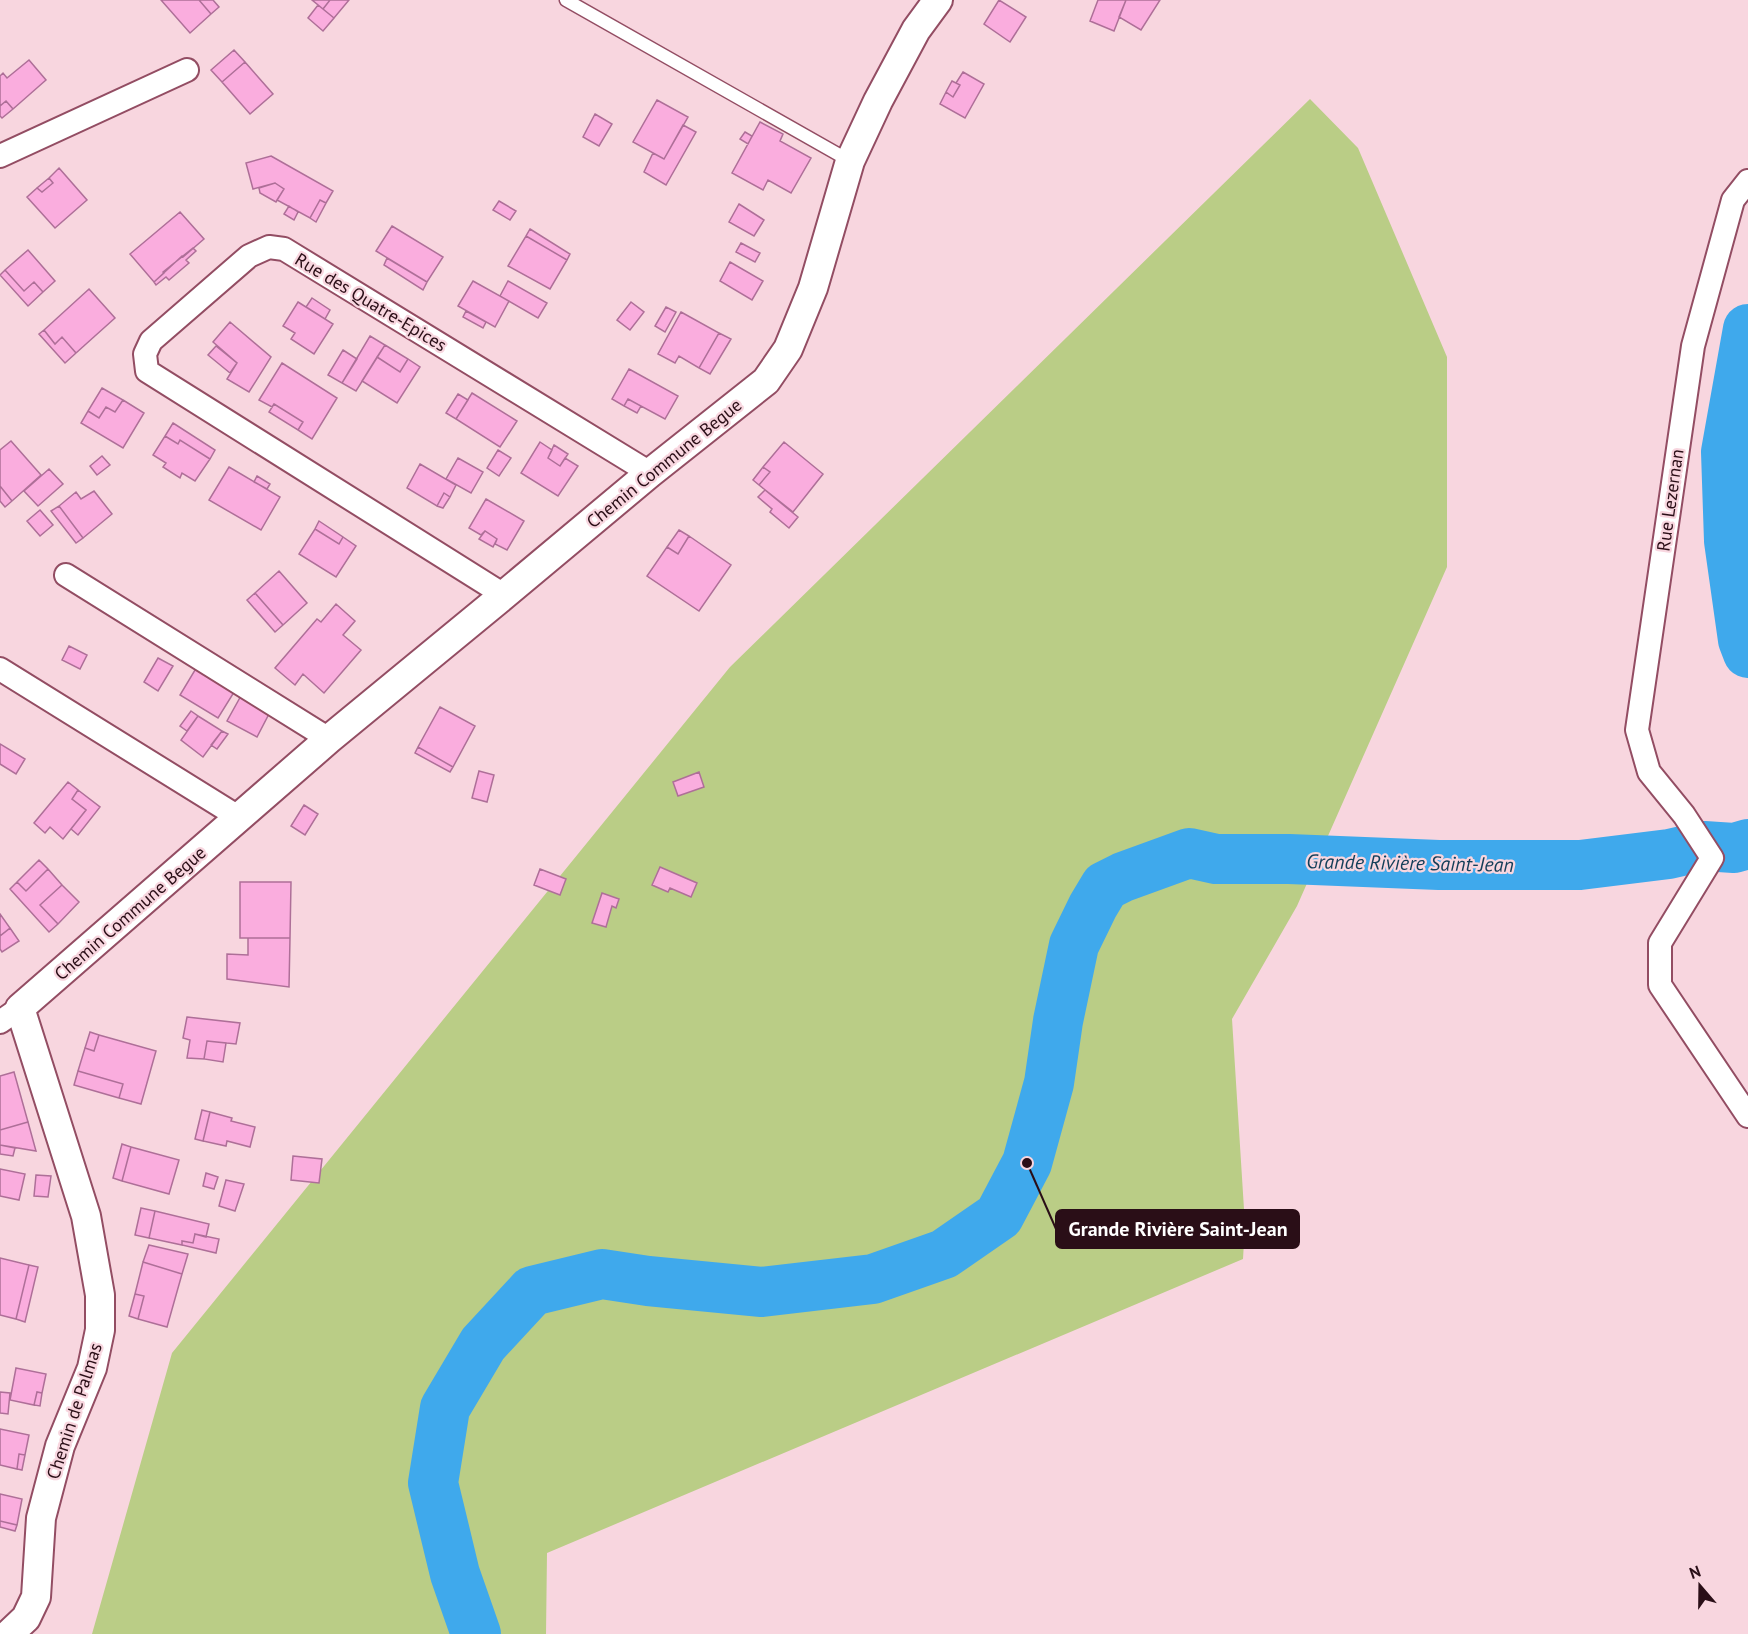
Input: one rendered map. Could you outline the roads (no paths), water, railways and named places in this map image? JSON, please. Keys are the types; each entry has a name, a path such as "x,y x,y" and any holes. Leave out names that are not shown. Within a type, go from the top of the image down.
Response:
{"street":[{"name":"Chemin Commune Begue","path":"10,1015 240,818 328,739 504,596 650,473 766,381 788,349 813,288 850,161 878,101 916,30 938,0"},
{"path":"0,156 187,70"},
{"name":"Rue Lezernan","path":"1748,181 1733,200 1692,346 1637,730 1649,772 1684,815 1712,858 1660,943 1660,985 1748,1116"},
{"name":"Rue des Quatre-Epices","path":"504,596 147,371 145,354 151,341 249,256 269,247 284,249 650,473"},
{"path":"66,574 328,739"},
{"path":"0,669 240,818"},
{"name":"Chemin de Palmas","path":"9,1634 26,1618 36,1597 41,1518 60,1446 92,1368 100,1330 100,1295 86,1216 10,1015"}],"lane":[{"path":"566,0 850,161"}],"waterway":[{"name":"Grande Rivière Saint-Jean","path":"1748,329 1726,452 1729,541 1743,640 1748,653"},
{"name":"Grande Rivière Saint-Jean","path":"476,1634 455,1574 433,1483 445,1408 483,1344 532,1291 602,1274 648,1281 762,1292 873,1279 944,1254 999,1216 1027,1163 1049,1083 1058,1021 1074,945 1105,886 1189,853 1216,859 1289,859 1439,865 1580,865 1669,854 1704,846 1734,848 1748,844"}],"place":[{"name":"Grande Rivière Saint-Jean","path":"1027,1163"}]}
